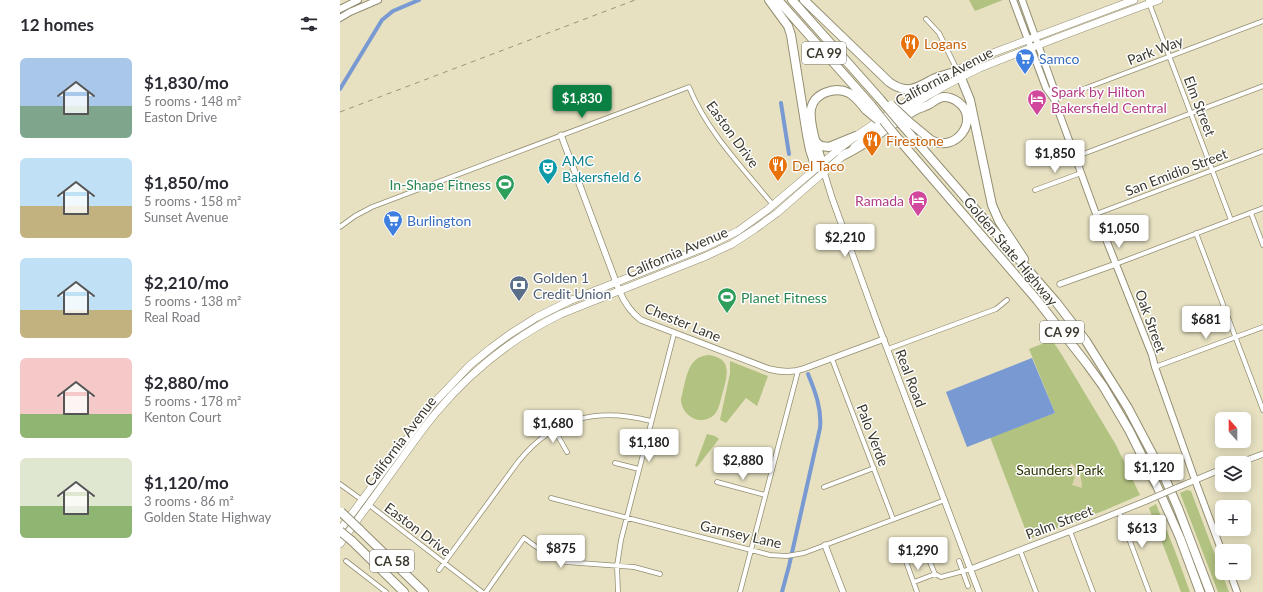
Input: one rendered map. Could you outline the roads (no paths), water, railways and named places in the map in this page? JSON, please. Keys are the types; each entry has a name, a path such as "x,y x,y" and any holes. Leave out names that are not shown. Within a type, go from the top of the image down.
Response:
{"highway":[{"name":"CA 99","path":"792,0 905,123"},
{"path":"804,0 889,82 898,88 909,90 915,89 939,76 954,72"},
{"name":"CA 99","path":"772,1 869,108"},
{"path":"772,1 788,26 791,35 810,150 821,168"},
{"path":"961,78 970,100 990,197 995,213 1004,229 1045,289"},
{"path":"821,168 812,123 811,109 816,100 824,93 834,90 845,92 869,108"},
{"path":"842,156 867,142 916,109 941,98 951,98 960,104 964,108 967,117 966,127 961,135 954,141 946,144 935,143 905,123"},
{"name":"Golden State Highway","path":"869,108 1025,286 1103,386 1119,412 1148,467 1173,522 1200,592"},
{"name":"Golden State Highway","path":"905,123 1045,289 1086,342 1140,429 1178,508 1210,592"},
{"path":"816,142 821,146 829,147 856,136"},
{"name":"CA 58","path":"341,511 424,592"},
{"name":"CA 58","path":"340,530 404,592"},
{"path":"1186,557 1196,592"}],"main road":[{"path":"340,9 358,0"},
{"path":"340,18 378,0"},
{"name":"Oak Street","path":"1013,0 1046,88 1054,99"},
{"name":"Oak Street","path":"1022,0 1053,86 1054,99 1075,157 1150,349 1155,367 1219,544"},
{"name":"California Avenue","path":"340,544 447,400 484,363 516,340 553,318 690,262 725,247 747,235 777,213 821,168 856,136 954,72 990,54 1134,0"},
{"name":"California Avenue","path":"340,530 420,419 439,397 460,374 476,360 519,328 558,306 717,242 745,226 821,168 842,156 885,124 961,78 1030,48 1149,2 1159,0"},
{"path":"916,109 941,92 948,85"},
{"path":"747,235 753,227 772,211 774,208 773,205"},
{"path":"725,247 726,243 743,231 745,226"},
{"path":"690,262 691,258 713,248 717,242"},
{"path":"516,340 519,335 519,328"},
{"path":"1233,580 1237,592"}],"street":[{"name":"Elm Street","path":"1149,2 1231,220"},
{"path":"926,19 939,33 954,72 961,78"},
{"name":"Park Way","path":"1054,99 1263,21"},
{"path":"1075,157 1263,86"},
{"name":"Easton Drive","path":"340,227 354,216 372,207 689,87 697,105 711,128 773,205"},
{"name":"Chester Lane","path":"561,135 619,290 627,306 636,317 647,324 769,369 783,372 798,371 884,339"},
{"name":"San Emidio Street","path":"1096,214 1263,151"},
{"name":"Real Road","path":"821,168 979,592"},
{"path":"1035,190 1081,173"},
{"path":"1060,284 1263,208"},
{"path":"1251,213 1263,245"},
{"path":"1196,233 1263,410"},
{"path":"888,349 996,309 1007,300"},
{"path":"1155,367 1263,327"},
{"path":"618,592 617,566 621,540 674,334"},
{"name":"Palo Verde","path":"832,359 893,520"},
{"path":"740,592 798,371"},
{"path":"439,570 524,454 537,442 554,430 579,419 597,416 625,416 651,421"},
{"path":"554,430 567,452"},
{"path":"1251,458 1263,454"},
{"path":"615,463 639,469"},
{"path":"824,487 874,468"},
{"name":"Palm Street","path":"970,569 1119,512 1215,472"},
{"path":"716,482 765,495"},
{"name":"Easton Drive","path":"340,484 482,592"},
{"name":"Garnsey Lane","path":"551,498 770,555 787,556 796,555 825,545 944,500"},
{"path":"1119,512 1149,592"},
{"path":"1070,531 1093,592"},
{"path":"486,592 524,538 544,553 558,560 574,564 634,567 660,574"},
{"path":"825,545 843,592"},
{"path":"924,548 935,574 941,577 970,569"},
{"path":"1020,550 1036,592"},
{"path":"904,556 917,592"},
{"path":"346,561 386,592"},
{"path":"959,562 968,586"},
{"path":"914,582 935,574"}],"water":[{"path":"1032,358 1055,413 967,447 946,392"}],"waterway":[{"path":"340,89 382,20 393,11 419,0"},
{"path":"781,103 789,154"},
{"path":"782,592 820,428 819,407 808,374"}],"railway":[{"path":"340,112 635,0"}],"place":[{"name":"Logans","path":"910,60"},
{"name":"Samco","path":"1025,75"},
{"name":"Spark by Hilton Bakersfield Central","path":"1037,116"},
{"name":"Firestone","path":"872,157"},
{"name":"Del Taco","path":"778,182"},
{"name":"AMC Bakersfield 6","path":"548,185"},
{"name":"In-Shape Fitness","path":"505,201"},
{"name":"Ramada","path":"918,217"},
{"name":"Burlington","path":"393,237"},
{"name":"Golden 1 Credit Union","path":"519,302"},
{"name":"Planet Fitness","path":"727,314"}],"park label":[{"name":"Saunders Park","path":"1060,469"}]}
